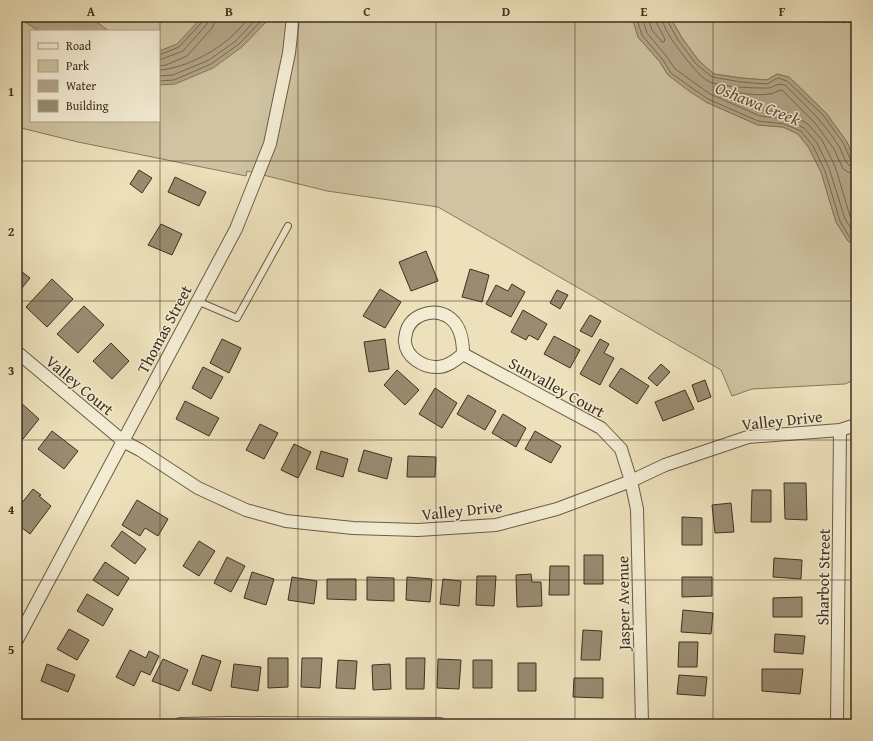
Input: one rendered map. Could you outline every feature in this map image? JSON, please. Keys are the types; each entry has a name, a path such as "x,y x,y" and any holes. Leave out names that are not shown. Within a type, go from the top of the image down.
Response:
{"street":[{"name":"Thomas Street","path":"17,640 236,229 270,144 289,53 293,17"},
{"path":"428,312 441,313 450,318 458,328 463,340 463,354 451,363 437,367 422,364 410,356 404,342 408,328 419,316 428,312"},
{"name":"Valley Court","path":"17,352 123,441"},
{"name":"Sunvalley Court","path":"463,354 601,428 621,449 631,481"},
{"name":"Valley Drive","path":"123,441 140,450 198,488 246,510 286,521 353,528 418,530 496,525 557,509 631,481 666,464 748,437 840,430 856,425"},
{"name":"Sharbot Street","path":"837,724 840,430"},
{"name":"Jasper Avenue","path":"631,481 637,509 642,724"},
{"path":"180,724 440,724"}],"lane":[{"path":"197,301 237,318 288,226"}],"path":[{"path":"753,17 776,20 856,22"}],"green space":[{"path":"17,17 309,17 334,21 399,17 632,17 638,37 660,62 668,75 706,102 758,125 783,127 798,134 809,148 821,172 836,222 848,241 856,246 856,379 845,384 752,389 732,396 721,370 438,207 327,191 247,171 246,176 78,142 17,127"},
{"path":"670,17 856,17 856,163 847,142 826,113 789,77 777,74 767,80 714,74 699,61 682,38"}],"water":[{"path":"17,17 90,17 108,30 37,30"},
{"path":"202,17 274,17 265,23 242,47 213,68 175,84 160,85 160,51 177,44"},
{"path":"309,17 399,17 334,21"},
{"name":"Oshawa Creek","path":"632,17 670,17 682,38 699,61 714,74 767,80 777,74 789,77 826,113 847,142 856,163 856,246 848,241 836,222 821,172 809,148 798,134 783,127 758,125 706,102 689,91 668,75 660,62 638,37"}],"building":[{"path":"139,170 152,178 142,193 130,184"},
{"path":"175,177 206,192 199,206 168,192"},
{"path":"161,224 182,234 172,255 148,245"},
{"path":"426,251 438,281 411,291 399,262"},
{"path":"17,268 30,278 17,294"},
{"path":"470,269 489,275 482,302 462,297"},
{"path":"52,279 73,299 47,327 26,307"},
{"path":"512,284 525,292 511,317 486,304 496,285 508,291"},
{"path":"380,289 401,302 385,328 363,316"},
{"path":"557,290 568,295 560,309 550,303"},
{"path":"84,306 104,325 78,353 57,334"},
{"path":"523,310 547,324 538,340 529,335 526,340 511,332"},
{"path":"590,315 601,321 592,337 580,331"},
{"path":"554,336 580,350 570,368 544,354"},
{"path":"222,339 241,348 229,373 210,363"},
{"path":"385,339 389,369 369,372 364,342"},
{"path":"600,339 609,344 604,353 614,358 600,385 580,374"},
{"path":"111,343 129,361 112,379 93,361"},
{"path":"661,364 670,372 657,386 648,378"},
{"path":"203,367 223,377 211,399 192,388"},
{"path":"621,368 649,386 637,404 609,386"},
{"path":"397,370 419,390 405,405 384,385"},
{"path":"705,380 711,397 698,402 692,385"},
{"path":"435,388 457,403 442,428 419,414"},
{"path":"685,390 694,409 663,421 655,402"},
{"path":"468,395 496,411 485,430 457,414"},
{"path":"185,401 219,418 209,436 176,419"},
{"path":"20,402 39,419 23,439 17,434 17,405"},
{"path":"503,414 526,428 516,447 492,433"},
{"path":"260,424 278,433 264,459 246,450"},
{"path":"52,431 78,451 64,469 38,449"},
{"path":"535,431 561,446 551,463 525,449"},
{"path":"294,444 311,452 298,478 281,470"},
{"path":"364,450 392,458 387,479 358,471"},
{"path":"321,451 348,459 343,477 316,469"},
{"path":"408,456 436,457 435,477 407,477"},
{"path":"784,483 806,483 807,520 785,519"},
{"path":"33,489 51,506 30,534 17,524 17,509"},
{"path":"752,490 771,490 771,522 751,522"},
{"path":"137,500 168,519 158,536 145,528 140,536 122,525"},
{"path":"731,503 734,532 715,533 712,505"},
{"path":"682,517 702,518 702,545 682,545"},
{"path":"122,531 146,549 135,564 111,546"},
{"path":"199,541 215,551 199,576 183,566"},
{"path":"584,555 603,555 603,584 584,584"},
{"path":"227,557 245,566 231,592 214,583"},
{"path":"774,558 802,560 801,579 773,577"},
{"path":"105,562 129,578 118,596 93,580"},
{"path":"550,566 569,566 569,595 549,595"},
{"path":"252,572 274,579 266,605 244,598"},
{"path":"531,574 532,582 541,582 542,606 517,607 516,575"},
{"path":"477,576 496,576 494,606 476,605"},
{"path":"292,577 317,581 314,604 288,600"},
{"path":"367,577 394,578 394,601 367,600"},
{"path":"407,577 432,579 430,602 406,600"},
{"path":"682,577 712,577 712,596 682,597"},
{"path":"327,579 356,579 356,600 327,599"},
{"path":"443,579 461,581 459,606 440,604"},
{"path":"87,594 113,609 103,626 77,611"},
{"path":"802,597 802,617 773,617 773,598"},
{"path":"683,610 713,613 711,634 681,632"},
{"path":"69,629 89,640 77,660 57,649"},
{"path":"583,630 602,631 600,660 581,660"},
{"path":"775,634 805,636 803,654 774,652"},
{"path":"679,642 698,642 697,667 678,667"},
{"path":"130,650 146,658 149,651 159,656 150,675 141,671 134,686 116,677"},
{"path":"202,655 221,661 211,691 192,684"},
{"path":"268,658 288,658 288,687 268,688"},
{"path":"302,658 322,658 320,688 301,687"},
{"path":"406,658 425,658 424,689 406,689"},
{"path":"163,659 188,670 179,691 152,681"},
{"path":"438,659 461,660 459,689 437,688"},
{"path":"338,660 357,661 355,689 336,688"},
{"path":"473,660 492,660 492,688 473,688"},
{"path":"518,663 536,663 536,691 518,691"},
{"path":"47,664 75,675 68,692 41,681"},
{"path":"234,664 261,667 258,691 231,687"},
{"path":"390,664 391,689 373,690 372,665"},
{"path":"762,669 803,669 800,694 762,691"},
{"path":"679,675 707,677 705,696 677,694"},
{"path":"574,678 603,678 603,698 573,697"}]}
